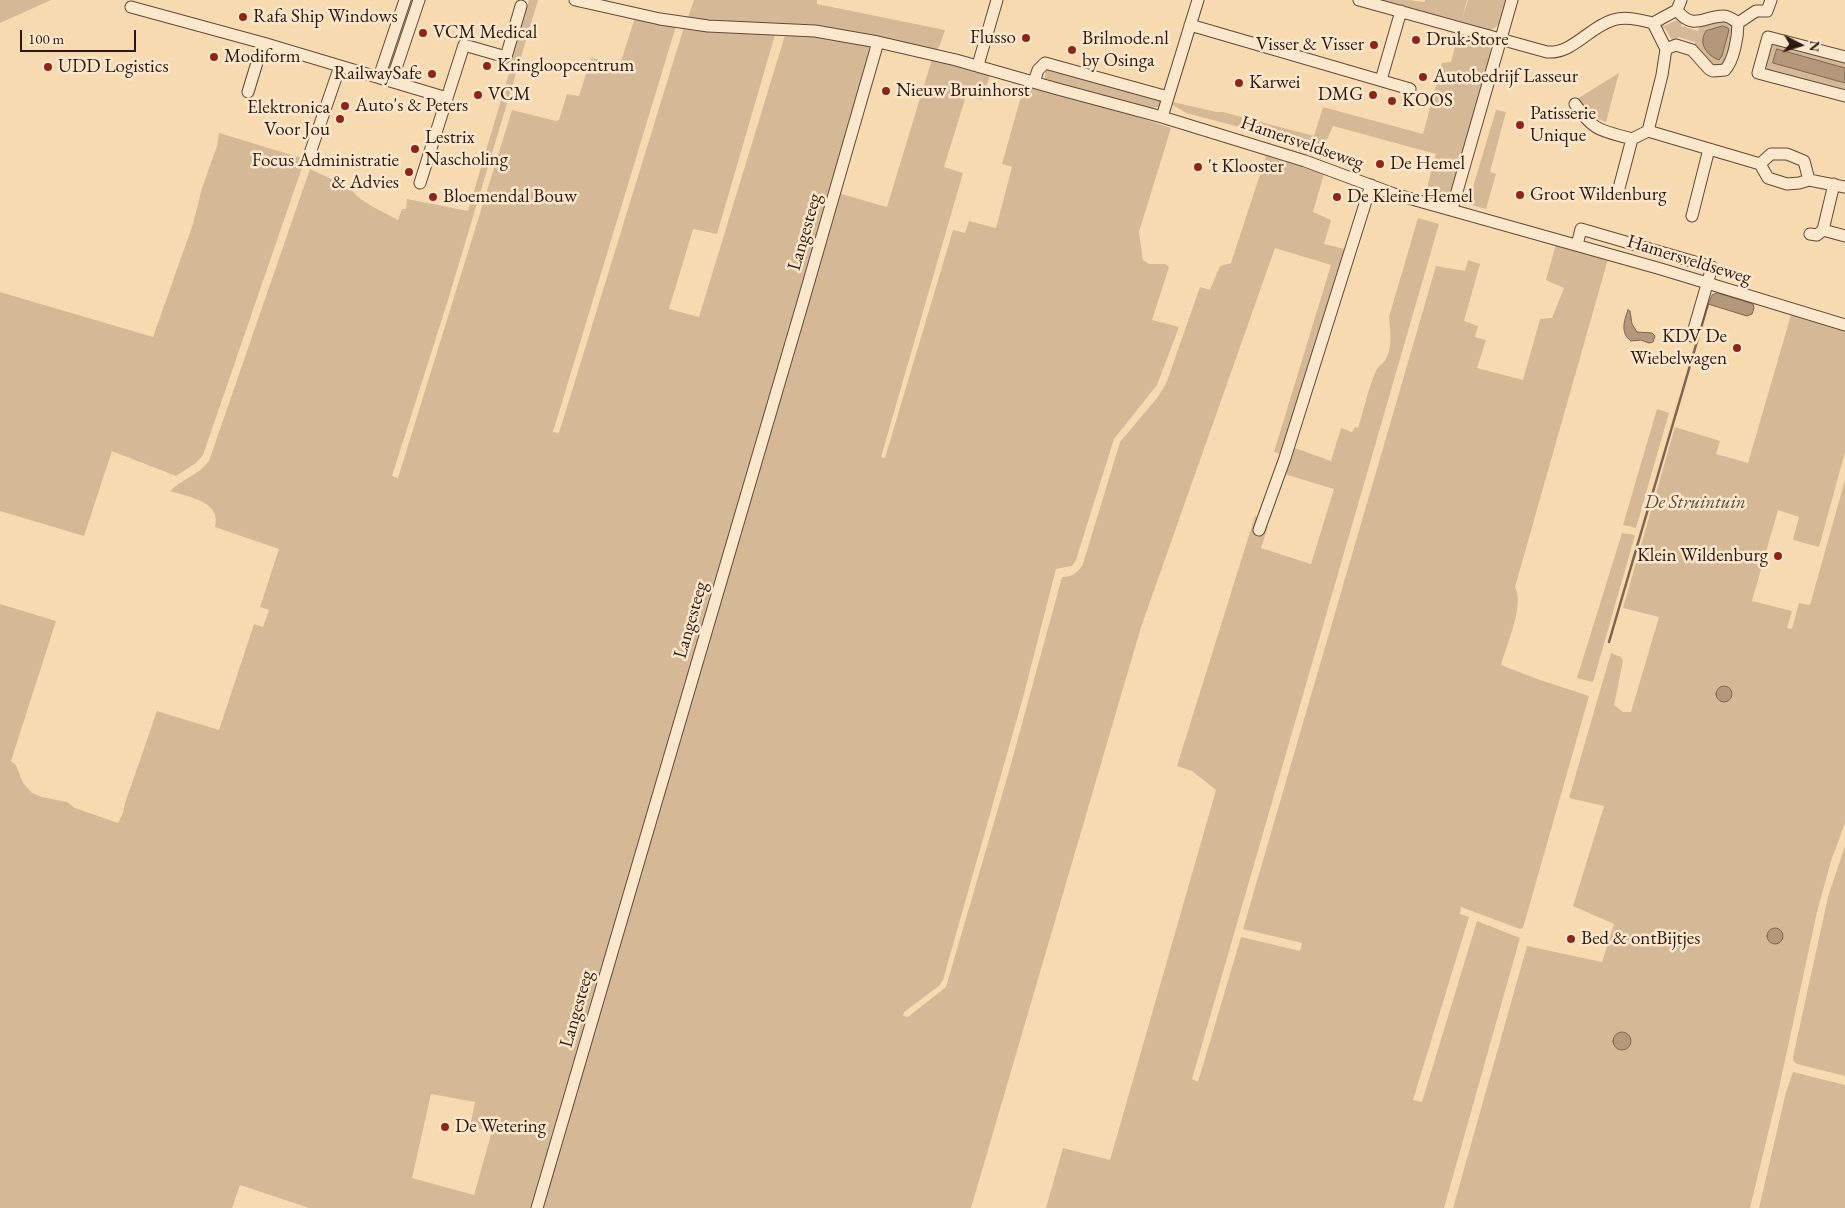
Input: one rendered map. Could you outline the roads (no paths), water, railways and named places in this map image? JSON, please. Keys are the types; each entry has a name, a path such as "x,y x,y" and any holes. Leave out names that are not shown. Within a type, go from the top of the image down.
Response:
{"street":[{"path":"379,77 405,0"},
{"path":"392,80 419,0"},
{"name":"Hamersveldseweg","path":"576,0 683,23 732,28 805,30 878,42 978,66 1162,117 1305,160 1394,194 1577,245 1845,325"},
{"path":"978,66 997,0"},
{"path":"1162,117 1198,0"},
{"path":"1359,0 1501,40 1555,53 1614,20 1630,18 1652,23 1679,5 1683,17 1701,22 1724,16 1730,17 1738,23"},
{"path":"1452,210 1512,0"},
{"path":"1738,23 1756,11 1767,11 1771,0"},
{"path":"420,183 464,45 506,57 521,6"},
{"path":"131,7 392,80 447,98"},
{"path":"1381,80 1401,11"},
{"path":"1648,131 1662,75 1666,49 1652,23"},
{"path":"1666,49 1676,45 1692,50 1709,69 1714,71 1725,70 1728,67 1738,35 1738,23"},
{"path":"1190,24 1410,89"},
{"path":"1845,57 1768,37 1758,73 1845,96"},
{"name":"Langesteeg","path":"537,1208 878,42"},
{"path":"248,92 263,43"},
{"path":"1034,82 1038,70 1045,63 1168,97"},
{"path":"308,159 340,66"},
{"path":"1575,104 1585,118 1598,129 1632,139 1648,131 1760,164 1768,178 1787,184 1799,184 1809,180 1839,186 1823,230 1817,235 1810,234"},
{"path":"1618,192 1632,139"},
{"path":"1692,216 1709,149"},
{"path":"1760,164 1771,154 1787,154 1804,161 1809,180"},
{"path":"1259,530 1288,449 1371,185"},
{"path":"1577,245 1581,229 1712,267 1692,336"},
{"path":"1823,230 1845,236"}],"waterway":[{"path":"1609,642 1708,304"}],"place":[{"name":"Rafa Ship Windows","path":"243,17"},
{"name":"VCM Medical","path":"423,33"},
{"name":"Flusso","path":"1026,38"},
{"name":"Druk-Store","path":"1416,40"},
{"name":"Visser & Visser","path":"1374,45"},
{"name":"Brilmode.nl by Osinga","path":"1072,50"},
{"name":"Modiform","path":"214,57"},
{"name":"Kringloopcentrum","path":"487,66"},
{"name":"UDD Logistics","path":"48,67"},
{"name":"RailwaySafe","path":"432,74"},
{"name":"Autobedrijf Lasseur","path":"1423,77"},
{"name":"Karwei","path":"1239,83"},
{"name":"Nieuw Bruinhorst","path":"886,91"},
{"name":"VCM","path":"478,95"},
{"name":"DMG","path":"1373,95"},
{"name":"KOOS","path":"1392,101"},
{"name":"Auto's & Peters","path":"345,106"},
{"name":"Elektronica Voor Jou","path":"340,119"},
{"name":"Patisserie Unique","path":"1520,125"},
{"name":"Lestrix Nascholing","path":"415,149"},
{"name":"De Hemel","path":"1380,164"},
{"name":"'t Klooster","path":"1198,167"},
{"name":"Focus Administratie & Advies","path":"409,172"},
{"name":"Groot Wildenburg","path":"1520,195"},
{"name":"Bloemendal Bouw","path":"433,197"},
{"name":"De Kleine Hemel","path":"1337,197"},
{"name":"KDV De Wiebelwagen","path":"1737,348"},
{"name":"Klein Wildenburg","path":"1778,556"},
{"name":"Bed & ontBijtjes","path":"1571,939"},
{"name":"De Wetering","path":"445,1127"}],"park label":[{"name":"De Struintuin","path":"1695,503"}]}
